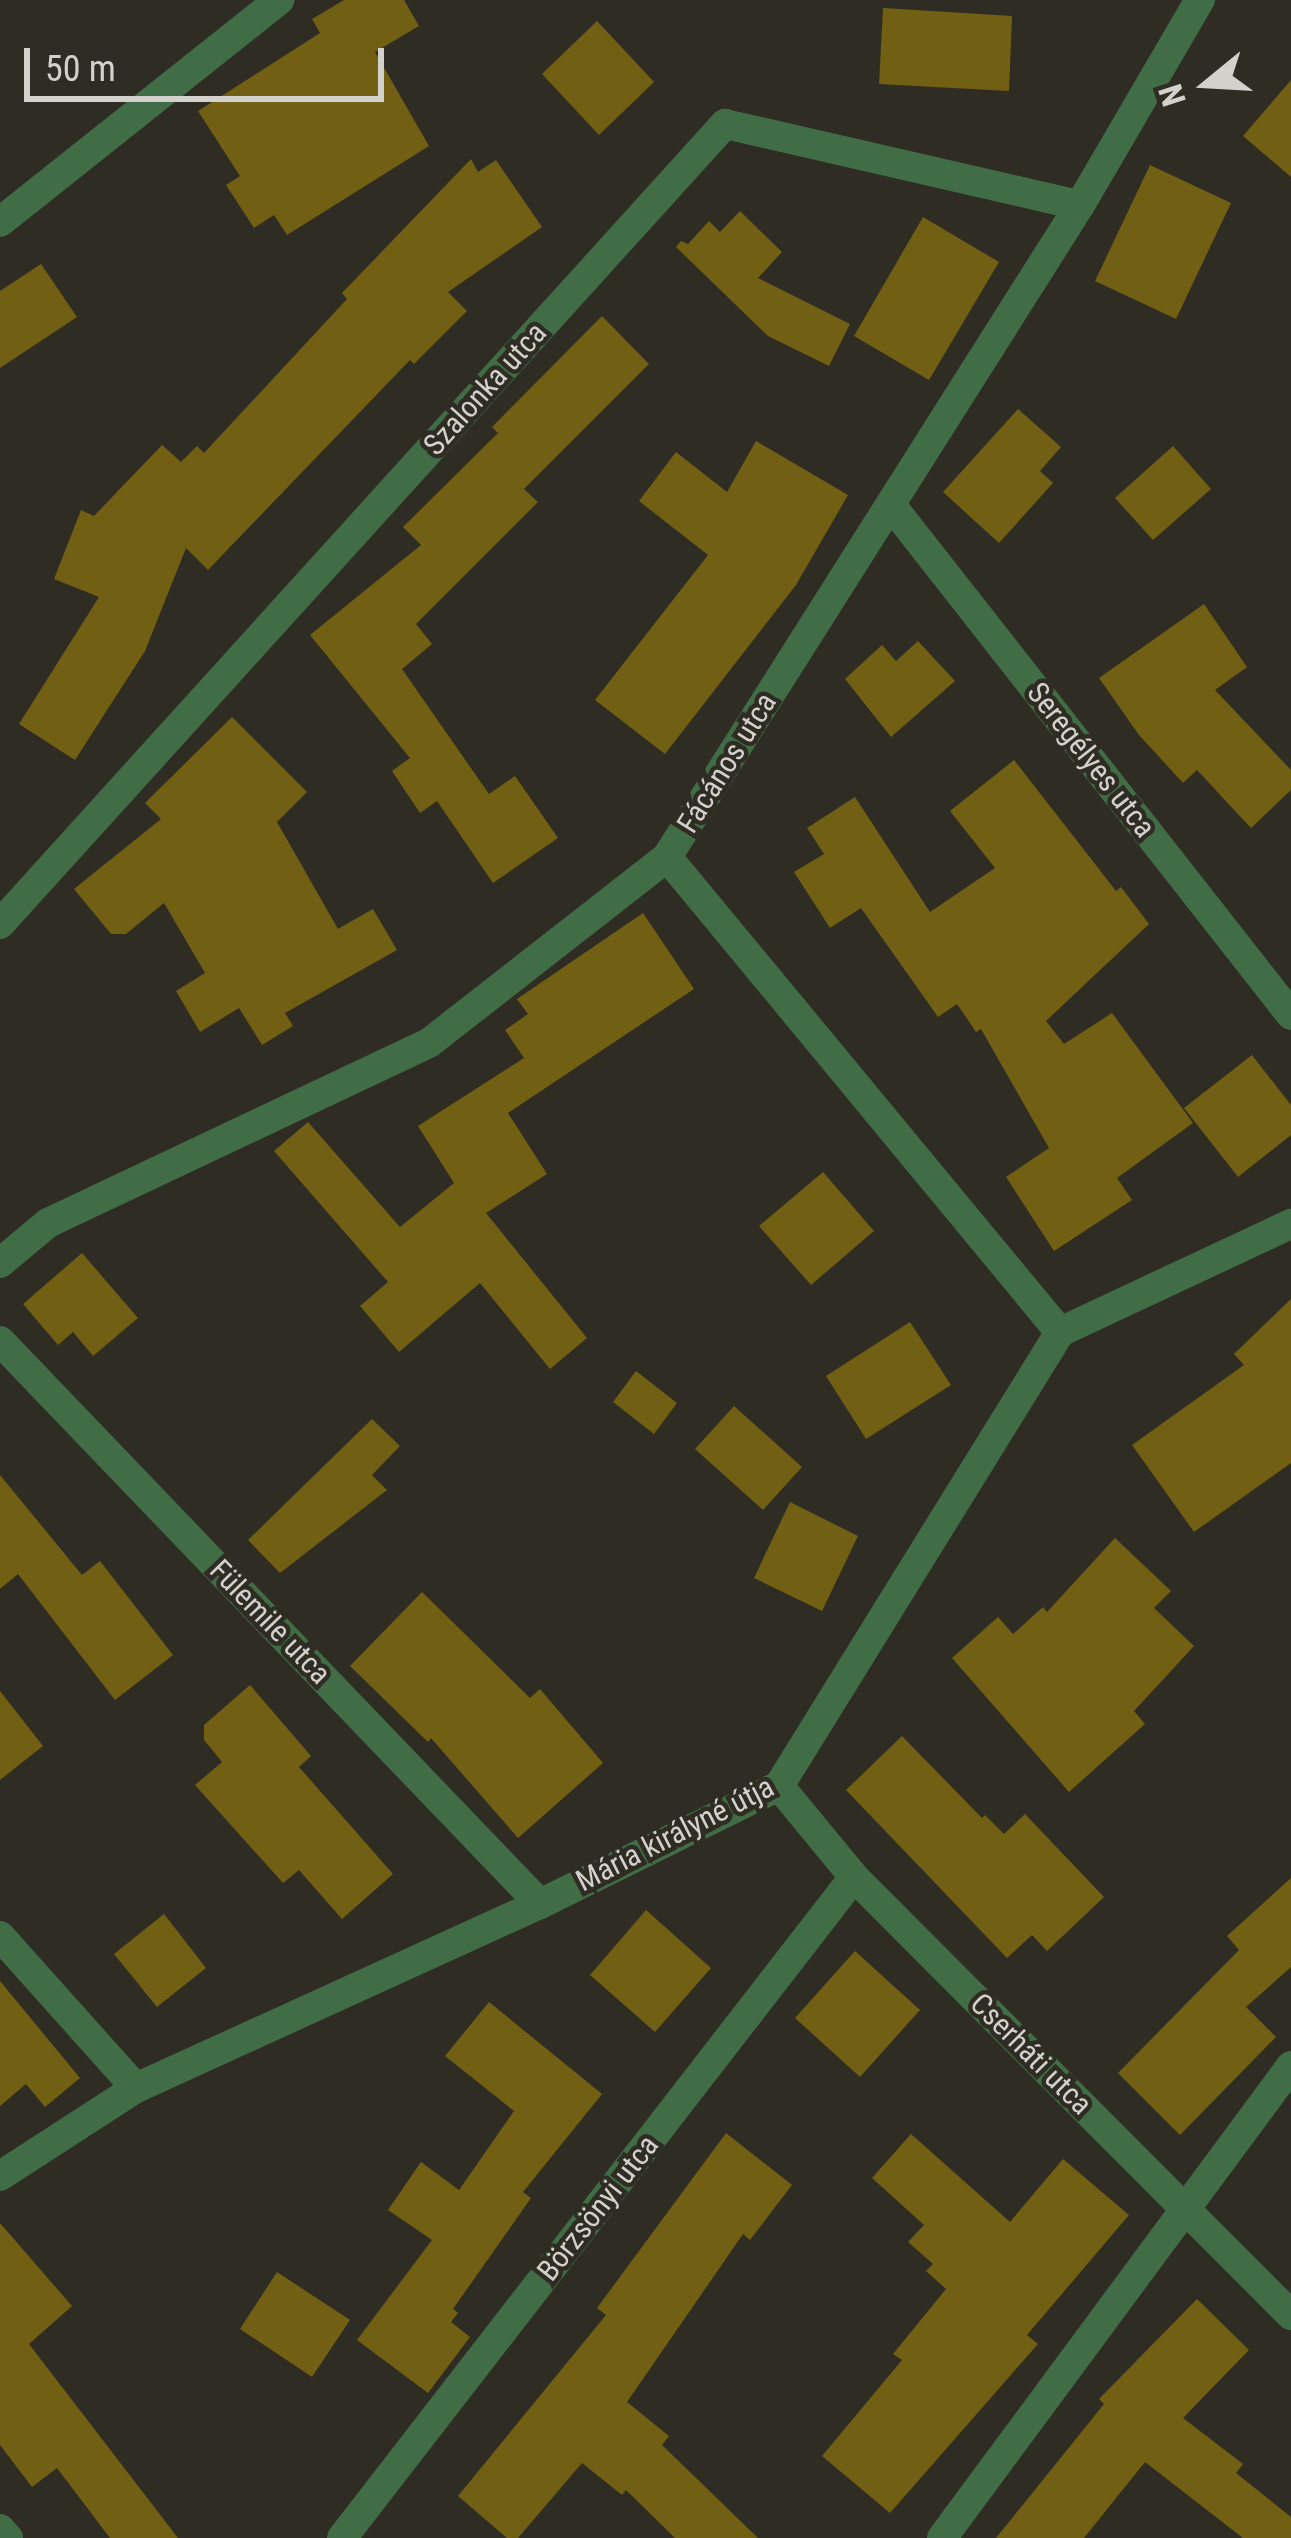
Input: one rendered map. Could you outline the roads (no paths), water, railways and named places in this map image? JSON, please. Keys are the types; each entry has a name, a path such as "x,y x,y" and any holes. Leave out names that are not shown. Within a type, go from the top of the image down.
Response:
{"street":[{"path":"0,222 279,0"},
{"name":"Fácános utca","path":"0,1263 48,1223 429,1043 667,857 1080,205 1200,0"},
{"name":"Szalonka utca","path":"0,924 725,124 1080,205"},
{"name":"Seregélyes utca","path":"891,505 1291,1015"},
{"path":"667,857 1060,1332 1291,1224"},
{"name":"Mária királyné útja","path":"0,2176 136,2088 540,1904 779,1786 1060,1332"},
{"name":"Fülemile utca","path":"0,1341 540,1904"},
{"name":"Cserháti utca","path":"779,1786 854,1877 1291,2315"},
{"name":"Börzsönyi utca","path":"342,2538 854,1877"},
{"path":"0,1936 136,2088"},
{"path":"942,2538 1291,2066"},
{"path":"0,2529 8,2538"}]}
